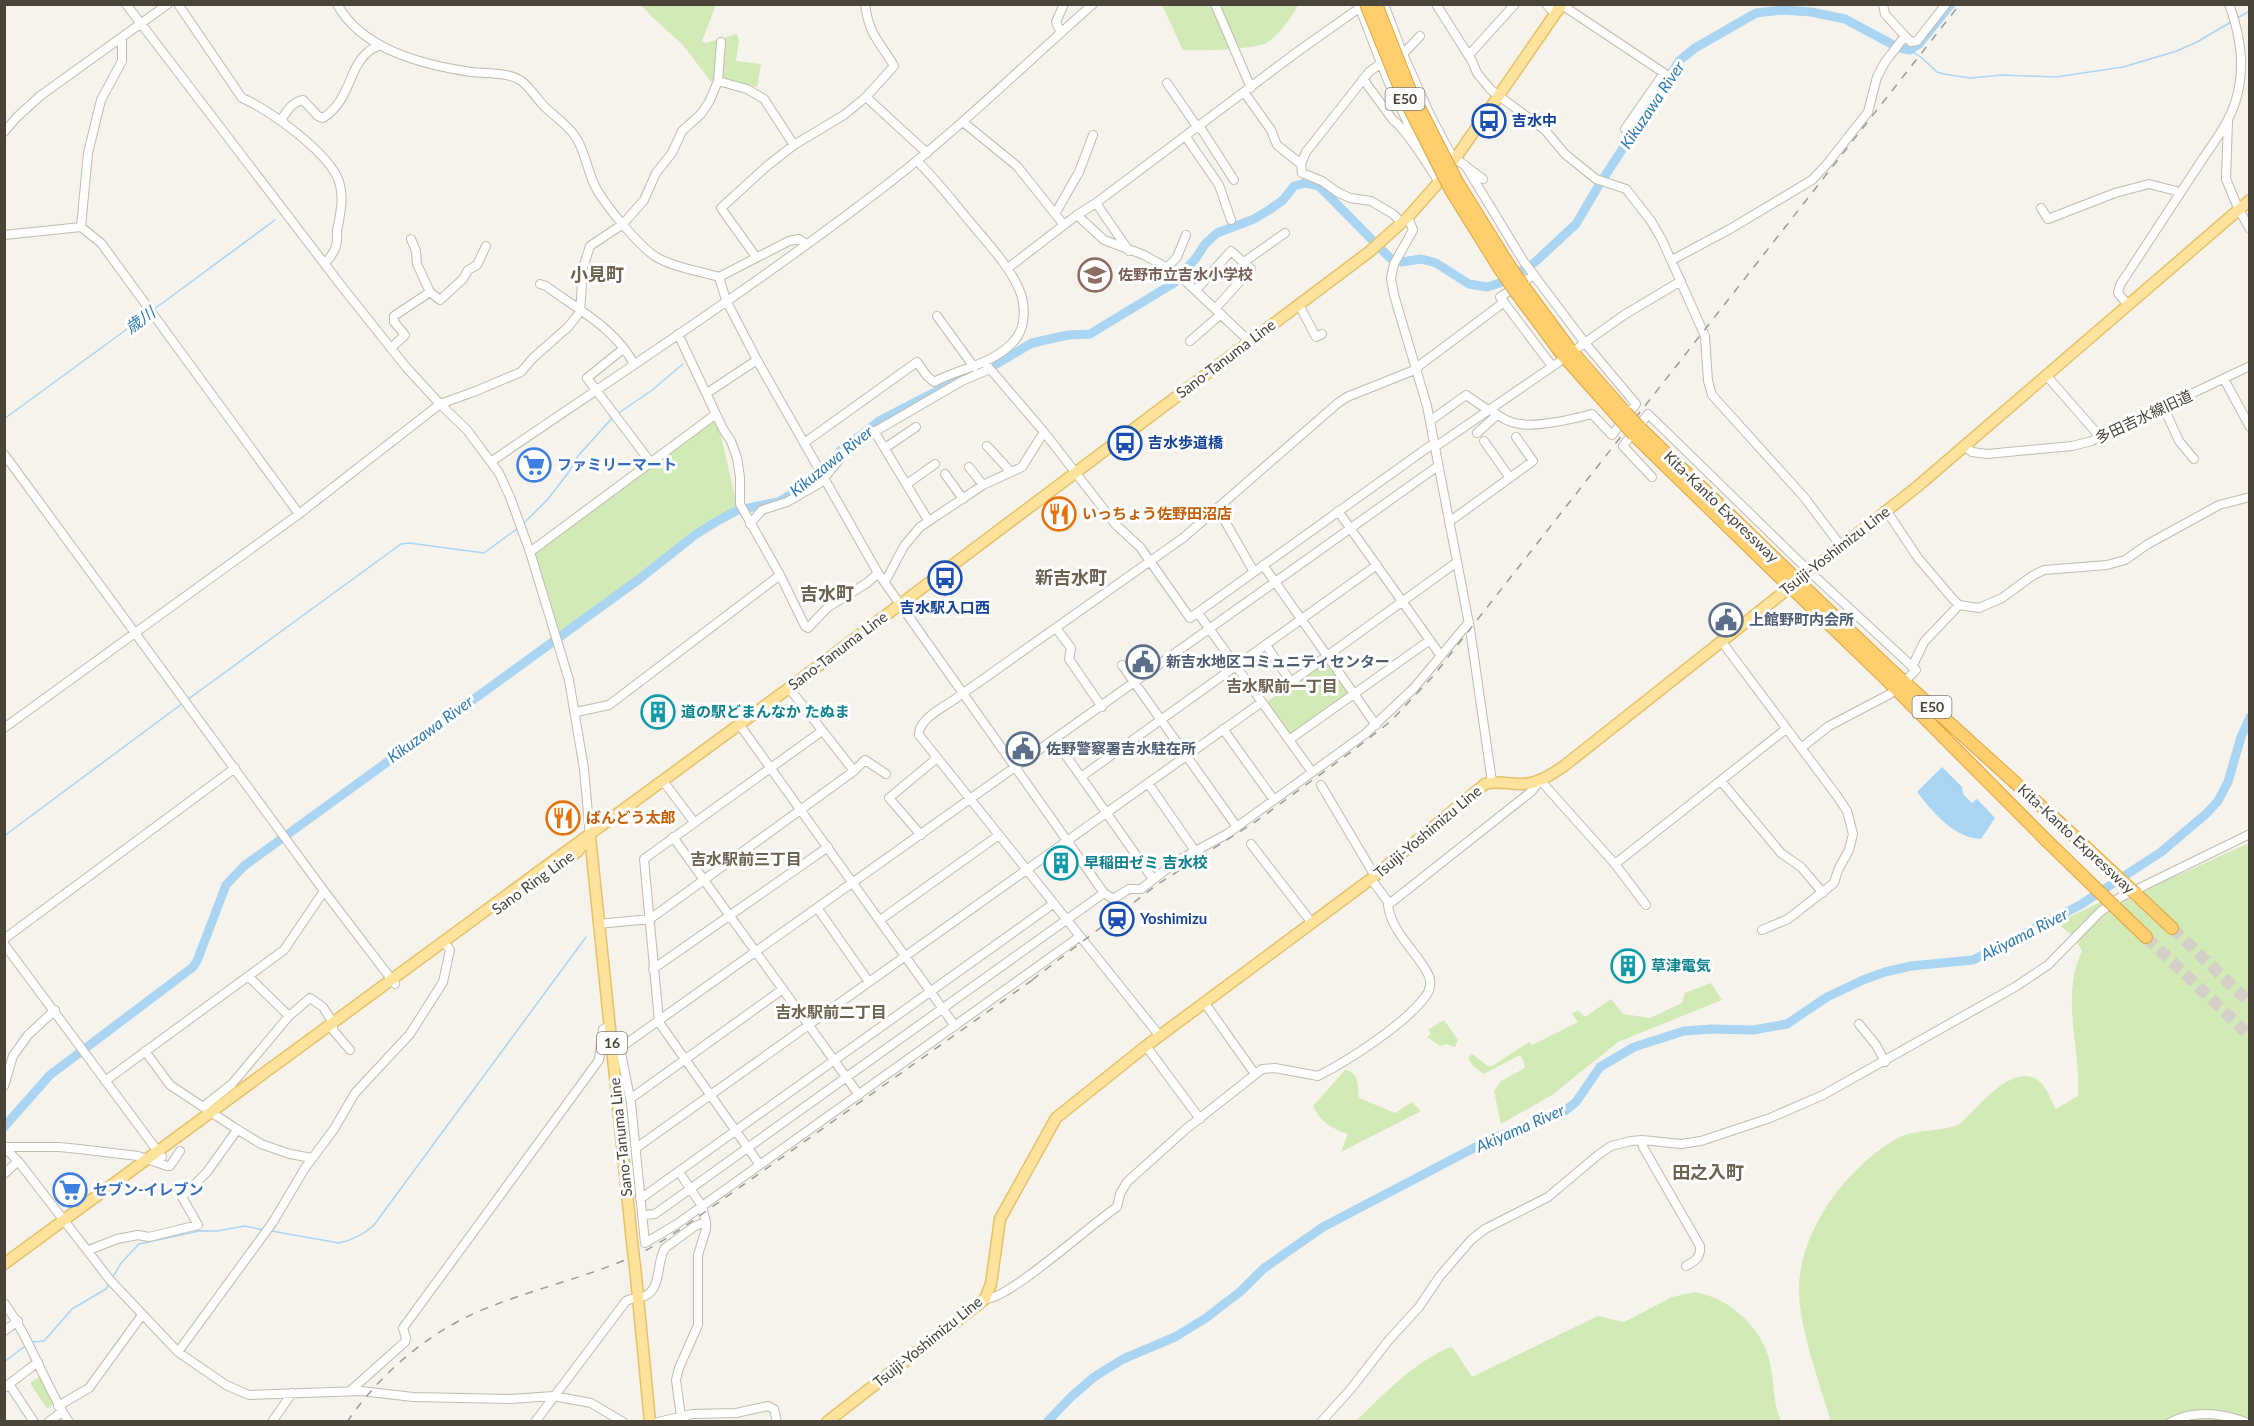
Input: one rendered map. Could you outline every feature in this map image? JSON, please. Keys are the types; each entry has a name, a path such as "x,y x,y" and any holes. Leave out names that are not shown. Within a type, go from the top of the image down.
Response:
{"highway":[{"name":"Kita-Kanto Expressway","path":"1376,4 1409,88 1454,186"},
{"name":"Kita-Kanto Expressway","path":"1362,6 1402,93 1454,186 1504,267 1519,289 1568,346 1622,416 1788,578 2046,840 2146,937"},
{"name":"Kita-Kanto Expressway","path":"1799,589 2064,826 2172,928"}],"main road":[{"name":"Sano-Tanuma Line","path":"650,1422 616,1051 610,1026 590,836 1369,252 1405,220 1438,182 1461,162 1499,96 1559,8"},
{"name":"Tsuiji-Yoshimizu Line","path":"827,1422 985,1299 991,1284 1000,1219 1053,1123 1066,1110 1160,1035 1373,877 1482,786 1491,782 1524,784 1540,780 1563,766 1722,642 1964,446 2250,200"},
{"name":"Sano Ring Line","path":"4,1272 154,1158 210,1112 577,852 590,836"},
{"name":"Sano Ring Line","path":"4,1264 67,1222"}],"street":[{"path":"126,4 392,348 492,461 510,496 530,552 569,680 584,769 590,836"},
{"path":"4,132 40,96 64,81 168,4"},
{"path":"178,4 242,98 281,120 329,164 340,183 343,202 336,229 338,240 331,257 325,263"},
{"path":"337,4 350,21 380,45 415,61 520,80 574,135 606,205 656,257 719,277 796,239 806,244"},
{"path":"756,257 721,208 767,166 844,115 866,97 894,66 872,34 867,22 865,4"},
{"path":"1061,33 1056,22 1064,4"},
{"path":"492,461 806,244 917,161 1094,4"},
{"path":"1215,4 1248,90 1272,130 1277,145 1301,164"},
{"path":"1384,4 1403,54 1452,156 1483,179"},
{"path":"1436,4 1483,81 1499,96 1545,130 1565,154 1596,179 1626,189 1651,221 1672,260 1706,339 1708,381 1712,395 1804,497 1841,546"},
{"path":"1469,55 1515,4"},
{"path":"1546,4 1559,8 1664,73 1626,129"},
{"path":"1883,4 1885,14 1911,42 1917,41 1946,4"},
{"path":"2127,305 2118,289 2228,119 2236,101 2241,61 2238,30 2229,4"},
{"path":"1008,268 1314,39 1362,6 1381,63 1419,151"},
{"path":"1420,36 1403,54 1381,63 1363,79 1306,152 1301,164 1302,173 1322,181 1336,192 1350,198 1371,201 1405,220 1413,230 1394,264 1391,278 1430,422 1469,622 1491,782"},
{"path":"1672,260 1730,229 1812,180 1868,112 1876,77 1905,36"},
{"path":"81,227 88,153 101,100 122,61 122,37"},
{"path":"4,728 299,513 440,404 521,372 533,358 568,327 580,312 586,254 590,246 623,224 647,195 656,173 672,153 682,130 701,114 709,102 718,81 721,42"},
{"path":"281,120 296,101 303,100 318,116 323,118 332,113 343,99 361,60 380,45"},
{"path":"1363,79 1423,156 1438,182"},
{"path":"718,81 758,94 764,99 794,146"},
{"path":"1167,83 1234,180"},
{"path":"866,97 927,153"},
{"path":"1405,117 1427,107"},
{"path":"2228,119 2226,179 2250,229"},
{"path":"963,122 1017,166 1064,225"},
{"path":"1055,213 1079,172 1093,135"},
{"path":"1419,151 1429,141 1441,136"},
{"path":"1186,137 1219,185 1232,220"},
{"path":"750,524 762,510 787,502 824,479 848,449 874,431 988,366 1019,335 1023,326 1020,291 1008,268 917,161"},
{"path":"1430,422 1466,395 1497,415 1519,424 1578,418 1592,414 1612,435 1636,404 1582,345 1461,162"},
{"path":"2041,208 2048,219 2115,193 2149,184 2180,192"},
{"path":"1096,203 1129,251"},
{"path":"1077,215 1104,240 1144,255 1178,274 1249,341"},
{"path":"4,235 81,227 101,243 299,513"},
{"path":"1244,262 1285,233"},
{"path":"1167,268 1177,257 1186,235"},
{"path":"411,239 416,251 417,264 430,292 440,300 463,279 468,270 477,265 486,246"},
{"path":"1190,341 1218,312 1251,269 1231,251 1196,290"},
{"path":"988,366 1044,432 1116,525 1140,547 1190,618 1338,511 1556,364 1500,297 1534,275"},
{"path":"719,277 726,300 756,360 878,573 1109,898 1115,899 1129,889 1141,889 1177,861 1237,827 1376,725 1414,688 1469,622"},
{"path":"1582,345 1624,315 1681,281"},
{"path":"540,284 546,286 580,312 607,327 634,364"},
{"path":"392,348 405,334 394,322 394,316 430,292"},
{"path":"1160,1035 1066,921 919,735 920,726 963,693 1184,538 1338,403 1347,397 1417,368 1503,303"},
{"path":"1299,304 1316,337 1322,334"},
{"path":"937,316 974,367"},
{"path":"678,334 731,441 740,477 740,504 780,575 805,626 808,627 828,607 878,573"},
{"path":"623,349 587,378 651,463"},
{"path":"706,393 756,360"},
{"path":"804,443 916,362 934,382 953,372 988,366"},
{"name":"多田吉水線旧道","path":"1964,446 1972,452 1987,454 2072,446 2101,438 2250,366"},
{"path":"2046,375 2101,438"},
{"path":"2224,379 2250,428"},
{"path":"2164,408 2179,441 2194,459"},
{"path":"530,552 716,414"},
{"path":"1652,477 1623,446 1648,414 1809,571 1916,670 1909,677"},
{"path":"1477,433 1497,415"},
{"path":"885,448 916,427"},
{"path":"874,431 928,520"},
{"path":"885,582 904,546 928,520 983,484 1022,467 1044,432"},
{"path":"1449,522 1533,461 1516,437"},
{"path":"1484,441 1510,478"},
{"path":"987,446 1010,471"},
{"path":"4,454 393,982"},
{"path":"908,484 935,464"},
{"path":"1079,937 702,1206 645,1243 630,1099 616,1051 854,884 1438,466"},
{"path":"969,467 983,484"},
{"path":"945,474 963,499"},
{"path":"1886,510 1918,558 1959,605 1979,608 1994,603 2044,570 2107,566 2125,560 2148,544 2219,505 2250,497"},
{"path":"1218,509 1254,572"},
{"path":"1338,511 1441,656"},
{"path":"1266,645 1291,682 1457,562"},
{"path":"1263,565 1376,725"},
{"path":"1081,777 1377,565"},
{"path":"576,712 609,705 780,575"},
{"path":"1912,666 1924,642 1959,605"},
{"path":"1198,613 1312,772"},
{"path":"1056,628 1071,648 1069,659 1102,707"},
{"path":"1289,740 1430,640"},
{"path":"1722,642 1837,796 1847,811 1853,834 1849,850 1834,883 1788,919 1762,930"},
{"path":"1122,665 1237,827"},
{"path":"789,688 854,771"},
{"path":"1801,748 1829,726 1890,694"},
{"path":"636,1148 1262,702"},
{"path":"740,724 955,1026"},
{"path":"1224,729 1274,800"},
{"path":"1615,864 1786,729"},
{"path":"760,1165 658,1021 644,859 822,731"},
{"path":"1055,740 1153,879"},
{"path":"921,836 889,798 937,758"},
{"path":"598,924 650,919 854,771 865,760 886,774"},
{"path":"154,1158 105,1080 4,942 236,768"},
{"path":"1389,903 1532,791 1540,780 1615,864 1646,905"},
{"path":"663,781 694,822"},
{"path":"1721,781 1782,852 1801,867 1823,893"},
{"path":"1148,783 1195,851"},
{"path":"985,1299 994,1298 1023,1279 1117,1207 1120,1194 1127,1182 1262,1069 1275,1068 1318,1076 1364,1048 1426,997 1430,988 1430,977 1399,932 1389,912 1389,903 1321,785"},
{"path":"1321,1422 1356,1383 1388,1341 1424,1300 1440,1276 1472,1240 1505,1217 1548,1197 1611,1146 1642,1140 1681,1144 1709,1139 1791,1110 1833,1091 2000,996 2048,965 2100,912 2119,898 2250,834"},
{"path":"880,920 999,835"},
{"path":"673,837 858,1095"},
{"path":"1251,844 1312,923"},
{"path":"653,969 828,847"},
{"path":"105,1080 284,950 324,891"},
{"path":"642,1215 655,1214 691,1189 1104,893"},
{"path":"639,1196 679,1172 932,993 1053,904"},
{"path":"818,909 869,982"},
{"path":"178,1352 273,1222 355,1093 410,1034 429,1005 443,982 450,950 445,944"},
{"path":"248,976 289,1016"},
{"path":"630,1099 783,989"},
{"path":"210,1112 289,1016 310,998 322,1007 350,1050"},
{"path":"1204,1002 1255,1074"},
{"path":"4,1086 13,1056 28,1035 55,1010"},
{"path":"1859,1024 1876,1045 1885,1062"},
{"path":"350,1392 405,1342 406,1335 402,1328 599,1060 603,1029 610,1026"},
{"path":"1146,1046 1200,1119"},
{"path":"146,1051 170,1085 237,1130 261,1144 290,1154 312,1158"},
{"path":"89,1250 117,1239 138,1235 149,1237 198,1225 182,1197 207,1172 237,1130"},
{"path":"1642,1140 1643,1147 1700,1246 1701,1252 1697,1260 1686,1266"},
{"path":"4,1147 22,1149 59,1147 138,1156 154,1158 170,1166 180,1151"},
{"path":"4,1147 67,1222 110,1280 142,1315 178,1352 240,1392 249,1395 350,1392 413,1397 511,1399 553,1396 591,1403 623,1422"},
{"path":"4,1174 18,1161"},
{"path":"679,1172 702,1206 706,1222 698,1255 698,1325 676,1380 683,1419"},
{"path":"645,1296 653,1289 665,1248 695,1226 706,1222"},
{"path":"535,1422 626,1301 631,1299"},
{"path":"4,1303 18,1320 60,1409 69,1422"},
{"path":"48,1422 60,1409 89,1388 142,1315"},
{"path":"4,1331 18,1320"},
{"path":"34,1422 7,1386 38,1362"},
{"path":"272,1422 292,1393"},
{"path":"658,1422 736,1413 768,1406 774,1409 777,1422"},
{"path":"2171,1422 2193,1414 2207,1414 2223,1415 2245,1422"}],"green space":[{"path":"641,5 716,5 702,41 706,43 737,34 739,41 736,61 761,64 757,87 718,76 711,82 683,45"},
{"path":"1162,5 1298,5 1276,35 1261,45 1183,50"},
{"path":"716,414 738,510 719,520 605,603 555,634 530,552"},
{"path":"1327,661 1349,694 1292,735 1288,734 1267,705 1268,701"},
{"path":"2249,843 2249,1421 1831,1422 1807,1340 1799,1293 1806,1247 1829,1204 1844,1184 1879,1150 1905,1135 1945,1129 1960,1124 1987,1097 2010,1080 2022,1076 2033,1077 2045,1087 2056,1109 2078,1096 2072,1005 2076,969 2082,951 2073,936 2057,923 2123,891 2174,877"},
{"path":"1711,983 1722,1000 1618,1042 1552,1095 1501,1124 1494,1091 1501,1081 1525,1068 1523,1060 1520,1055 1484,1074 1473,1066 1468,1058 1472,1054 1488,1066 1492,1066 1529,1042 1532,1045 1578,1022 1572,1014 1578,1010 1585,1017 1611,999 1623,1014 1650,1018 1682,1003 1685,993"},
{"path":"1444,1020 1458,1040 1455,1047 1446,1044 1440,1046 1427,1037 1431,1034 1428,1030"},
{"path":"1345,1070 1355,1076 1359,1098 1395,1113 1412,1102 1421,1111 1341,1152 1348,1134 1327,1124 1313,1106"},
{"path":"1695,1292 1708,1295 1732,1308 1752,1326 1760,1337 1770,1362 1775,1400 1781,1421 1356,1421 1411,1371 1450,1347 1453,1348 1472,1377 1598,1316 1624,1322 1672,1297"},
{"path":"42,1375 55,1403 47,1409 30,1383"}],"water":[{"path":"1942,767 1962,787 1963,794 1972,803 1977,799 1995,818 1981,839 1971,838 1953,829 1917,792"}],"waterway":[{"name":"Kikuzawa River","path":"1603,179 1680,60 1695,48 1756,13 1782,10 1811,12 1845,19 1899,48 1910,50 1919,44 1951,4"},
{"name":"Kikuzawa River","path":"2237,18 2250,11"},
{"name":"Kikuzawa River","path":"1910,50 1937,72 1944,74 1970,78 2002,75 2056,77 2123,67 2177,51 2231,22"},
{"name":"Kikuzawa River","path":"983,369 991,367 1032,343 1068,335 1090,334 1174,283 1205,244 1217,233 1254,219 1269,210 1283,200 1294,186 1306,183 1319,186 1390,258 1402,262 1421,259 1436,263 1469,284 1487,287 1503,282 1534,263 1576,224 1599,185"},
{"name":"歳川","path":"153,310 275,220"},
{"name":"歳川","path":"4,419 149,313"},
{"path":"617,414 651,391 683,364"},
{"name":"Kikuzawa River","path":"4,1127 50,1075 193,967 226,885 244,866 638,580 695,535 738,510 778,502 828,468 840,451 879,421 964,377"},
{"path":"524,523 548,499 578,456 613,417"},
{"path":"187,700 401,544 409,543 484,553 518,528"},
{"path":"4,836 183,703"},
{"name":"Akiyama River","path":"1047,1422 1094,1377 1123,1359 1175,1337 1206,1318 1241,1291 1263,1269 1323,1227 1491,1139 1565,1111 1576,1102 1600,1067 1634,1047 1684,1031 1753,1030 1787,1024 1827,997 1863,980 1911,966 1973,960 2080,905 2161,852 2218,801 2228,782 2241,737 2250,717"},
{"path":"271,1231 339,1243 358,1237 374,1225 586,937"},
{"path":"113,1277 121,1263 139,1244 199,1231 217,1231 245,1226 264,1230"},
{"path":"32,1342 44,1341 72,1309 106,1289 109,1284"},
{"path":"4,1362 25,1346"}],"tunnel":[{"path":"2172,928 2250,1003"},
{"path":"2146,937 2250,1036"},
{"path":"620,1191 638,1194"}],"railway":[{"path":"1032,980 1158,884 1258,820 1391,721 1434,675 1960,4"},
{"path":"347,1422 376,1385 410,1353 449,1326 492,1306 603,1269 639,1254 673,1234 1038,976"}],"place":[{"name":"吉水中","path":"1489,121"},
{"name":"佐野市立吉水小学校","path":"1095,275"},
{"name":"吉水歩道橋","path":"1125,443"},
{"name":"ファミリーマート","path":"534,465"},
{"name":"いっちょう佐野田沼店","path":"1059,514"},
{"name":"吉水駅入口西","path":"945,578"},
{"name":"上館野町内会所","path":"1726,620"},
{"name":"新吉水地区コミュニティセンター","path":"1143,662"},
{"name":"道の駅どまんなか たぬま","path":"658,712"},
{"name":"佐野警察署吉水駐在所","path":"1023,749"},
{"name":"ばんどう太郎","path":"563,818"},
{"name":"早稲田ゼミ 吉水校","path":"1061,863"},
{"name":"Yoshimizu","path":"1117,919"},
{"name":"草津電気","path":"1628,966"},
{"name":"セブン-イレブン","path":"70,1190"}],"district":[{"name":"小見町","path":"597,275"},
{"name":"新吉水町","path":"1071,578"},
{"name":"吉水町","path":"827,594"},
{"name":"吉水駅前一丁目","path":"1282,686"},
{"name":"吉水駅前三丁目","path":"746,859"},
{"name":"吉水駅前二丁目","path":"831,1012"},
{"name":"田之入町","path":"1708,1173"}]}
